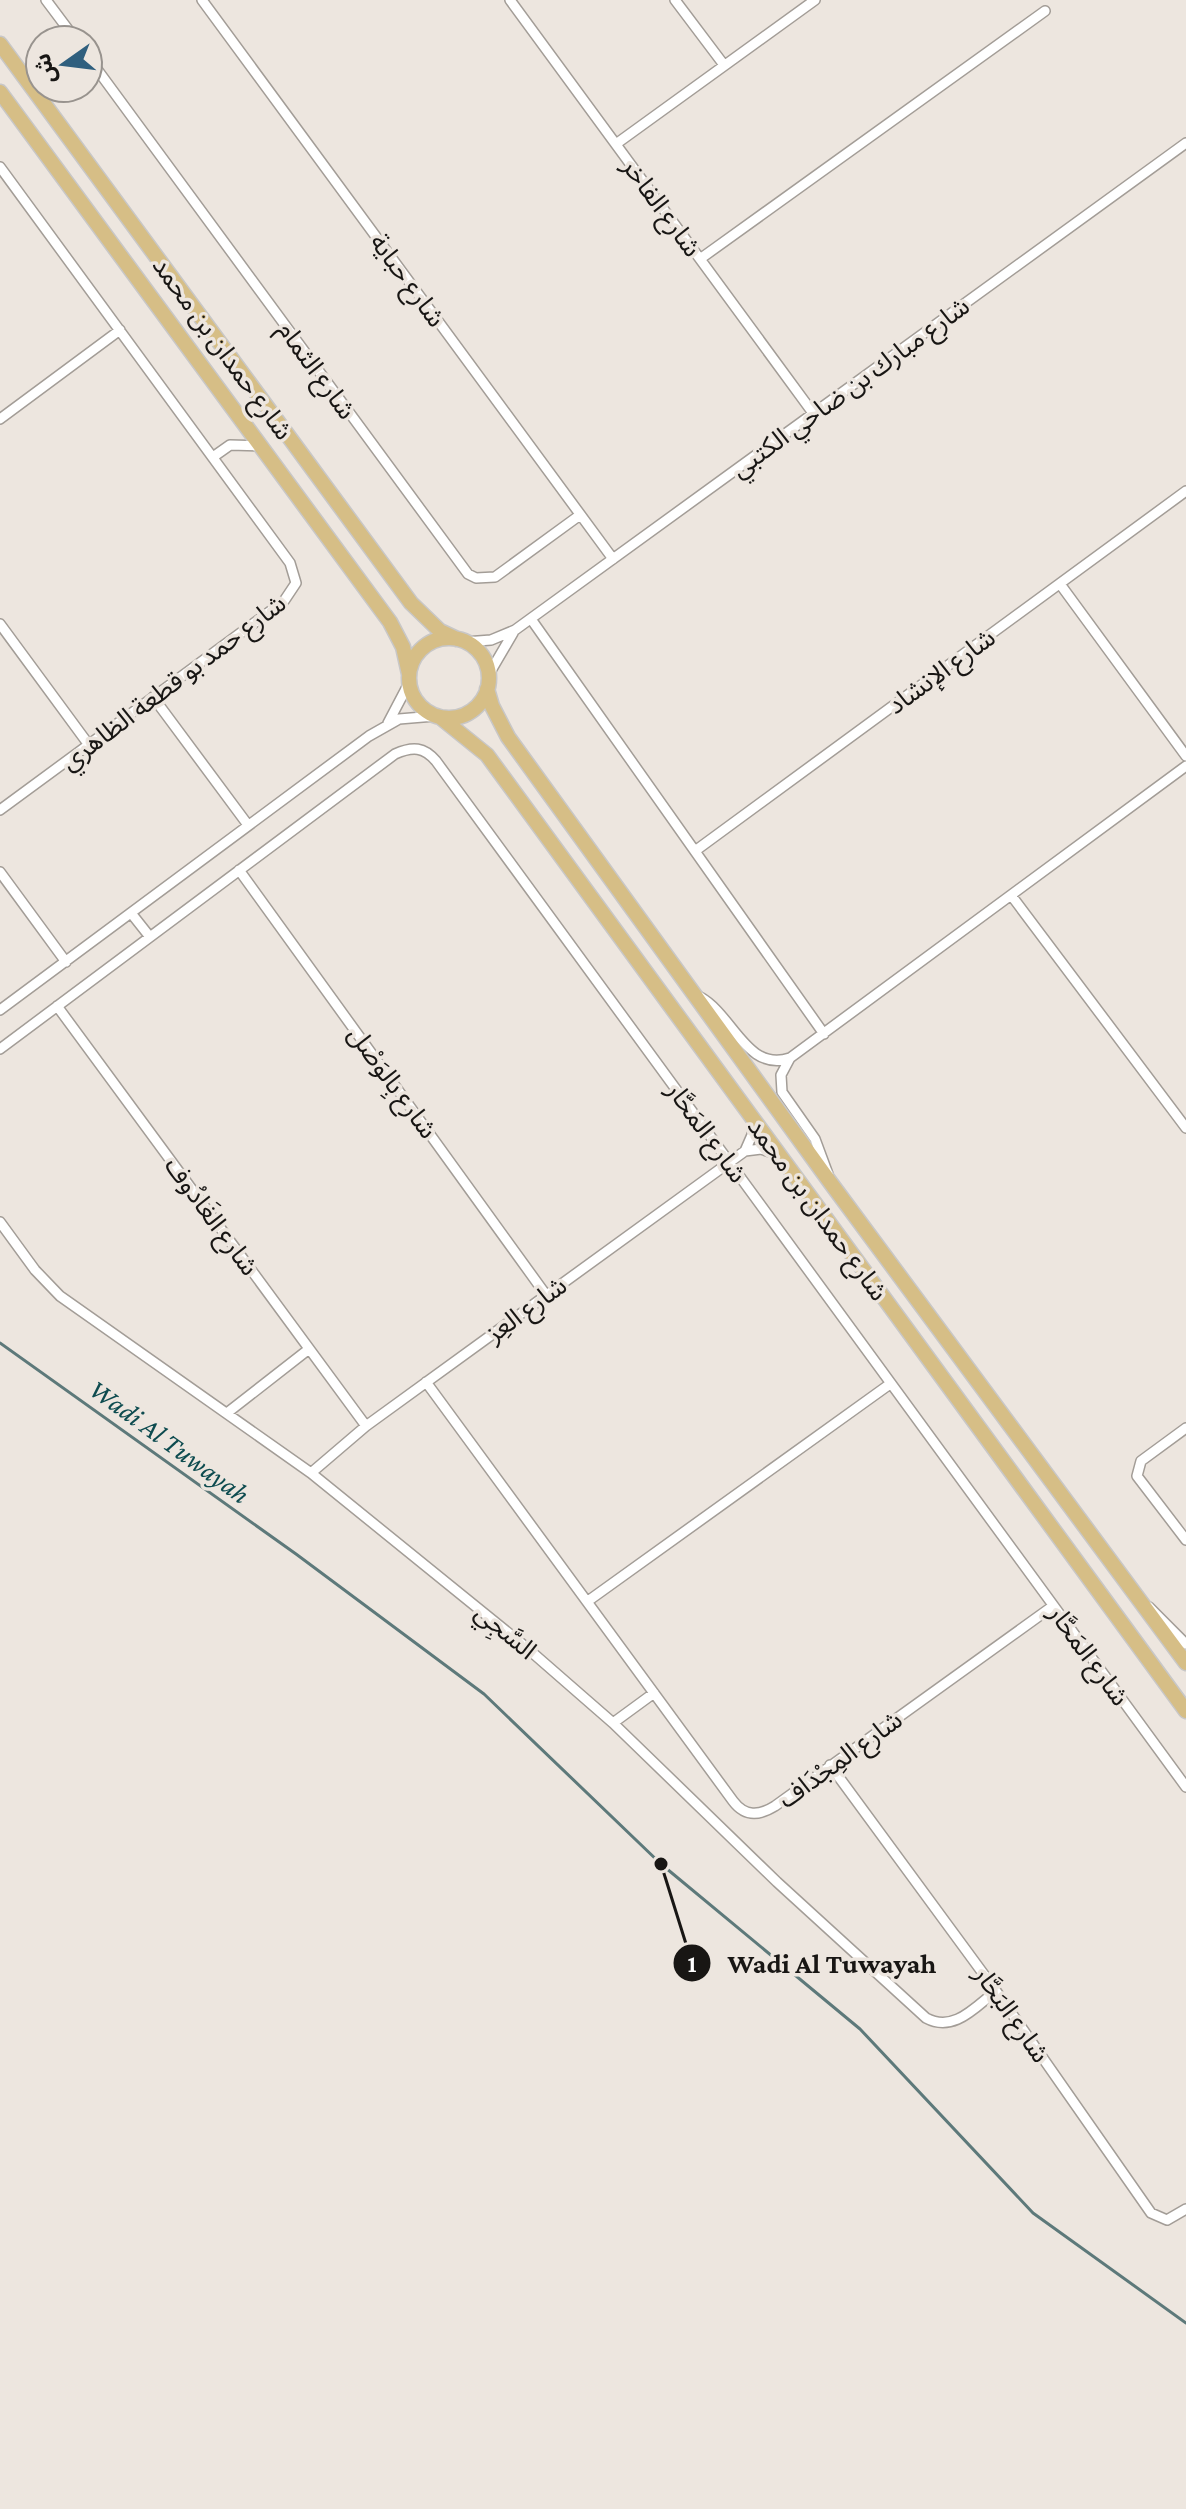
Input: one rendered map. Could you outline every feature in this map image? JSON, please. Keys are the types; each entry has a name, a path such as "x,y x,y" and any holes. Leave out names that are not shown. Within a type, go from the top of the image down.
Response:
{"main road":[{"name":"شارع حمدان بن محمد","path":"0,44 411,603 440,631 461,640"},
{"name":"شارع حمدان بن محمد","path":"0,92 390,622 403,647 409,678"},
{"path":"444,639 461,640 481,655 488,682 475,709 464,716 438,717 418,703 409,678 420,650 444,639"},
{"name":"شارع حمدان بن محمد","path":"488,682 492,706 508,737 830,1182 1186,1663"},
{"name":"شارع حمدان بن محمد","path":"438,717 487,755 1186,1711"}],"street":[{"path":"46,0 64,24"},
{"name":"شارع حباية","path":"202,0 613,559"},
{"name":"شارع الفاخر","path":"510,0 813,413"},
{"path":"675,0 724,65"},
{"path":"616,144 815,0"},
{"path":"700,259 1045,11"},
{"name":"شارع الثمام","path":"104,79 468,574 486,579 495,577 580,515"},
{"name":"شارع مبارك بن ضاحي الكتبي","path":"461,640 491,640 515,630 1186,144"},
{"name":"شارع حمد بو قطعة الظاهري","path":"0,167 293,568 295,589 288,598 0,810"},
{"path":"0,419 120,330"},
{"path":"230,445 238,415"},
{"path":"213,457 230,445 260,446"},
{"name":"شارع الإنشاد","path":"695,851 1186,491"},
{"path":"1060,584 1186,756"},
{"path":"531,619 824,1034"},
{"path":"0,624 89,745"},
{"name":"شارع مبارك بن ضاحي الكتبي","path":"488,682 515,630"},
{"path":"388,723 409,678"},
{"path":"153,697 248,825"},
{"path":"0,1010 388,723 411,716 438,717"},
{"name":"شارع المَحَّار","path":"0,1049 395,754 414,748 423,750 445,772 1186,1787"},
{"path":"697,996 720,1012 756,1056 770,1063 790,1058 1186,766"},
{"name":"شارع بِالوَصْل","path":"239,870 546,1295"},
{"path":"0,872 66,962"},
{"path":"1011,895 1186,1128"},
{"path":"131,913 150,937"},
{"name":"شارع الغَادُوف","path":"57,1006 366,1426"},
{"path":"790,1058 781,1075 782,1092 815,1139 830,1182"},
{"path":"745,1151 752,1135 753,1118"},
{"path":"745,1151 761,1149 776,1154"},
{"name":"شارع العِز","path":"311,1473 366,1426 745,1151"},
{"name":"السَّجِي","path":"0,1222 35,1270 60,1296 311,1473 613,1723 777,1882 926,2018 944,2025 953,2023 996,1991"},
{"path":"227,1413 309,1349"},
{"name":"شارع المِجْدَاف","path":"426,1382 743,1811 756,1814 769,1810 1053,1606"},
{"path":"588,1601 890,1384"},
{"path":"1186,1428 1141,1461 1137,1476 1186,1540"},
{"path":"1141,1602 1168,1623 1186,1644"},
{"path":"613,1723 654,1693"},
{"name":"شارع البَحَّار","path":"830,1765 996,1991 1151,2213 1167,2220 1186,2209"}],"waterway":[{"name":"Wadi Al Tuwayah","path":"0,1343 296,1554 484,1694 661,1864 860,2029 1033,2213 1186,2323"}],"place":[{"name":"Wadi Al Tuwayah","path":"661,1864"}]}
